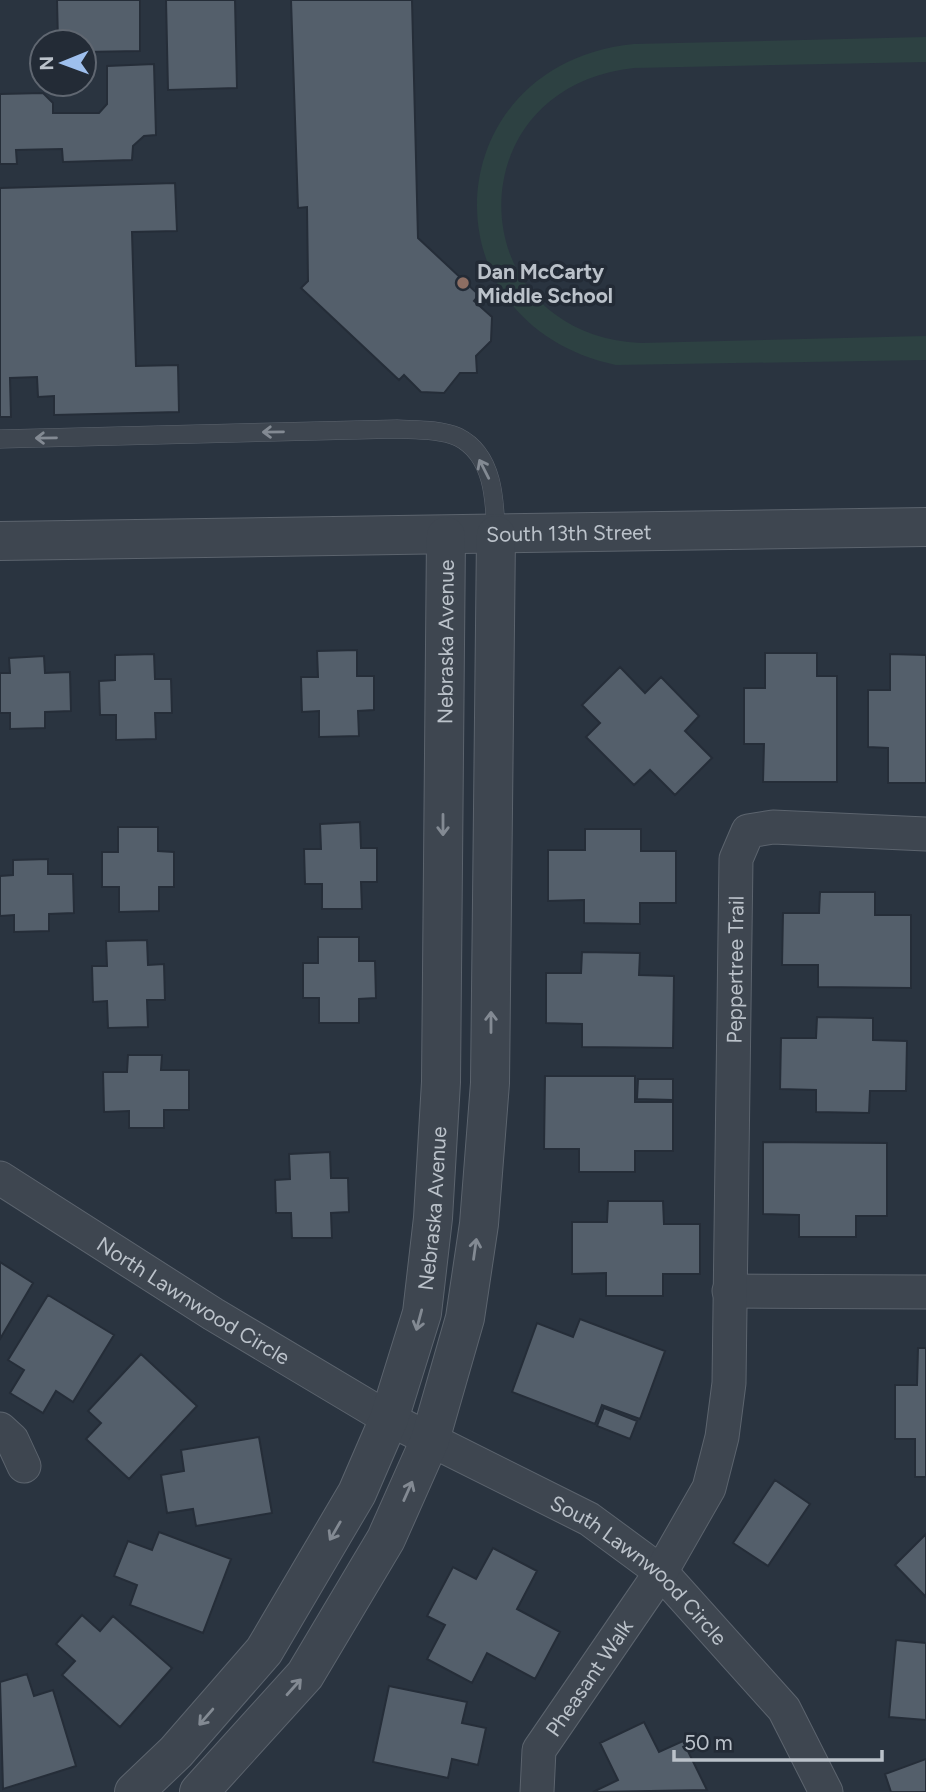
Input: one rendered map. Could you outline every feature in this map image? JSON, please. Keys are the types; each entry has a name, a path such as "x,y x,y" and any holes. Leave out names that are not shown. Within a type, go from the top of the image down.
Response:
{"street":[{"name":"South 13th Street","path":"0,541 926,527"},
{"path":"199,1792 304,1675 386,1539 430,1440 466,1318 479,1224 490,1083 496,535"},
{"name":"Nebraska Avenue","path":"134,1792 176,1752 264,1651 357,1493 389,1419 422,1313 433,1218 441,1082 446,536"},
{"path":"443,777 493,778"},
{"name":"Peppertree Trail","path":"661,1572 709,1488 719,1450 729,1383 736,859 748,831 773,827 926,834"},
{"path":"441,1082 490,1083"},
{"name":"North Lawnwood Circle","path":"0,1178 213,1314 389,1419"},
{"path":"729,1291 926,1292"},
{"name":"South Lawnwood Circle","path":"389,1419 589,1519 661,1572 784,1709 826,1792"},
{"path":"0,1429 12,1440 24,1466"},
{"name":"Pheasant Walk","path":"537,1792 539,1750 661,1572"}],"lane":[{"path":"0,439 397,429 441,432 458,437 483,463 494,490 496,535"}],"green space":[{"path":"926,37 926,62 634,68 574,85 533,118 508,162 501,210 511,258 538,299 582,330 641,343 926,336 926,360 616,365 553,340 509,300 484,251 477,197 489,144 520,97 568,62 634,44"}],"building":[{"path":"57,0 140,0 140,51 98,52 98,28 58,28"},
{"path":"166,0 235,0 237,88 168,90"},
{"path":"291,0 412,0 418,238 479,295 474,301 492,317 491,341 476,356 477,373 460,373 444,393 421,392 404,375 399,380 301,288 308,281 307,207 298,208"},
{"path":"154,64 156,135 144,136 133,146 132,160 63,162 62,149 16,150 17,164 0,164 0,94 28,93 28,98 48,98 53,103 53,113 99,113 107,104 107,66"},
{"path":"175,183 177,231 132,232 136,366 178,365 179,412 54,415 54,396 38,397 37,377 10,378 11,417 0,417 0,188"},
{"path":"357,650 357,676 374,676 374,710 358,711 359,736 319,737 319,711 302,712 301,677 318,677 317,651"},
{"path":"765,653 817,653 817,676 837,676 837,782 763,782 764,744 744,744 744,688 765,688"},
{"path":"154,654 155,679 171,679 172,713 155,713 156,739 116,740 116,715 100,715 99,681 115,680 115,655"},
{"path":"890,654 926,655 926,783 888,783 888,748 868,747 868,690 890,690"},
{"path":"44,656 45,673 70,672 71,711 45,712 45,728 10,729 10,713 0,713 0,673 10,673 9,658"},
{"path":"620,667 645,693 661,677 699,716 685,731 712,758 675,795 650,770 634,785 586,737 600,723 582,705"},
{"path":"360,822 361,848 377,848 377,882 361,882 362,909 322,909 322,884 305,884 304,849 321,849 320,824"},
{"path":"118,827 158,827 158,851 174,852 174,887 159,887 159,911 119,912 119,887 102,887 102,852 118,852"},
{"path":"585,829 641,829 641,851 676,851 676,903 640,903 640,924 584,923 584,900 548,901 548,850 585,850"},
{"path":"48,859 48,874 73,874 74,913 49,914 49,931 14,932 14,915 0,916 0,876 13,875 13,860"},
{"path":"820,892 875,892 875,915 911,915 911,988 818,987 818,965 782,965 783,913 819,913"},
{"path":"318,937 359,937 359,961 375,961 376,998 359,999 359,1023 319,1023 319,998 303,998 303,963 318,963"},
{"path":"147,940 148,965 164,964 165,1000 147,1000 148,1027 108,1028 107,1001 93,1002 92,966 107,966 106,941"},
{"path":"582,952 640,953 639,975 674,976 673,1048 582,1047 582,1024 546,1023 546,973 581,973"},
{"path":"817,1017 873,1018 873,1040 907,1041 906,1091 870,1091 869,1113 816,1112 816,1090 780,1089 781,1038 816,1038"},
{"path":"128,1055 162,1055 161,1070 189,1070 189,1110 164,1110 164,1128 129,1128 129,1111 104,1112 103,1072 127,1072"},
{"path":"545,1076 635,1076 635,1102 673,1102 673,1151 635,1151 635,1172 579,1172 579,1149 544,1149"},
{"path":"638,1079 673,1079 673,1100 637,1099"},
{"path":"763,1142 887,1143 887,1216 856,1216 856,1237 799,1237 799,1215 763,1214"},
{"path":"330,1152 331,1178 348,1178 349,1212 331,1213 332,1238 292,1238 291,1213 276,1213 275,1180 290,1179 289,1154"},
{"path":"608,1201 663,1201 664,1224 700,1224 700,1274 663,1274 663,1296 606,1296 606,1273 572,1274 572,1222 607,1222"},
{"path":"0,1262 33,1283 0,1339"},
{"path":"48,1295 114,1335 73,1402 56,1391 43,1413 10,1393 24,1370 8,1360"},
{"path":"580,1319 665,1351 640,1419 602,1405 595,1424 512,1392 537,1323 573,1337"},
{"path":"918,1348 926,1348 926,1477 915,1477 915,1439 895,1439 895,1385 917,1385"},
{"path":"141,1354 197,1406 129,1479 86,1439 101,1423 88,1411"},
{"path":"604,1408 637,1421 630,1439 597,1426"},
{"path":"259,1437 272,1513 196,1526 193,1509 167,1513 161,1475 184,1471 181,1450"},
{"path":"775,1480 810,1504 768,1566 733,1543"},
{"path":"159,1532 231,1559 203,1633 130,1605 137,1585 114,1576 128,1541 152,1550"},
{"path":"926,1534 926,1597 895,1565"},
{"path":"493,1548 537,1571 517,1609 560,1632 535,1679 487,1653 472,1683 427,1659 445,1625 427,1616 453,1567 476,1579"},
{"path":"82,1615 100,1631 113,1616 172,1668 120,1727 62,1675 75,1661 56,1644"},
{"path":"896,1640 926,1643 926,1720 889,1717"},
{"path":"27,1674 34,1696 53,1690 76,1766 3,1789 0,1682"},
{"path":"389,1686 467,1702 462,1723 486,1728 478,1765 452,1759 448,1778 373,1762"},
{"path":"644,1722 659,1752 683,1741 707,1790 593,1792 618,1780 600,1743"},
{"path":"926,1759 926,1792 891,1792 885,1774"}],"place":[{"name":"Dan McCarty Middle School","path":"463,283"}]}
